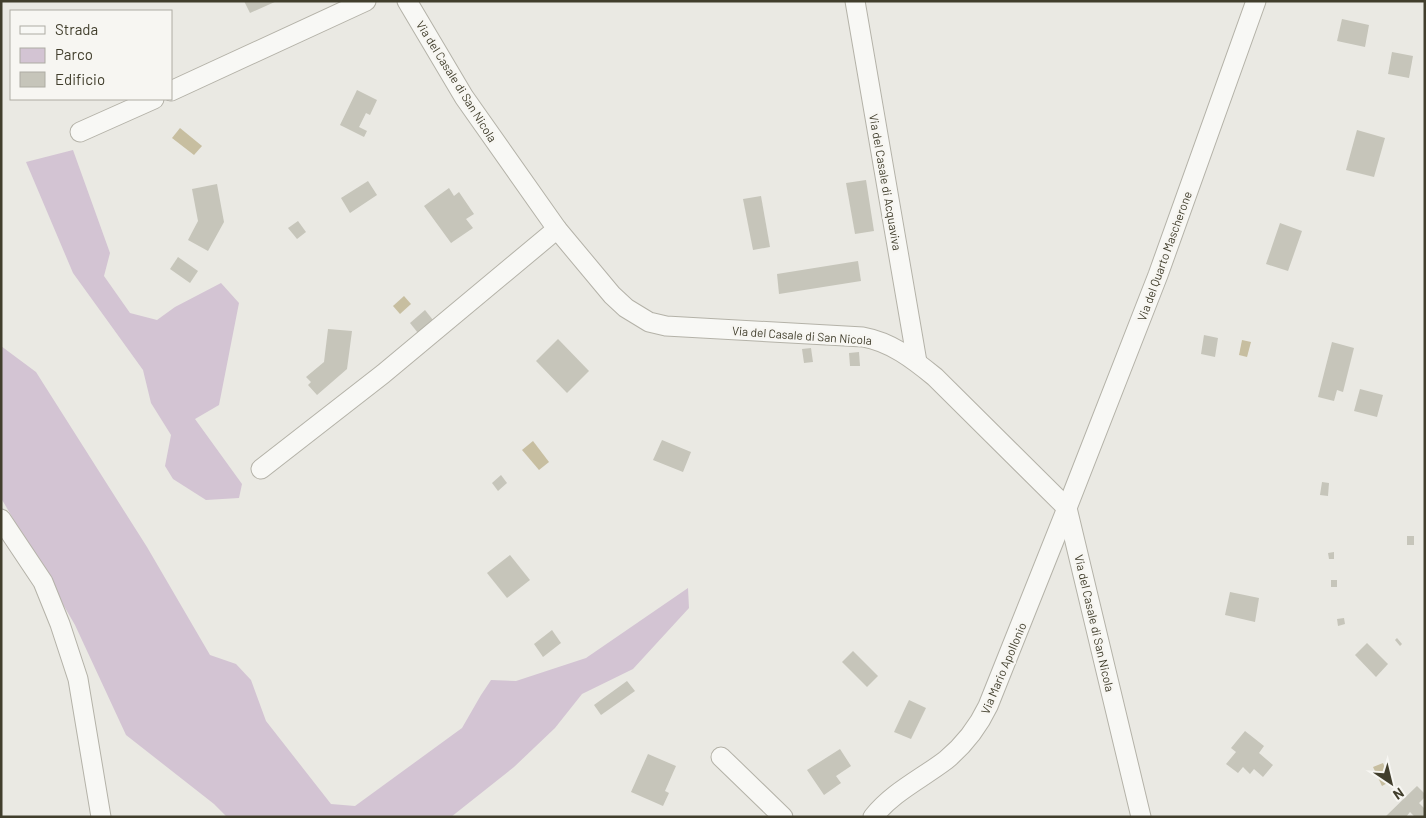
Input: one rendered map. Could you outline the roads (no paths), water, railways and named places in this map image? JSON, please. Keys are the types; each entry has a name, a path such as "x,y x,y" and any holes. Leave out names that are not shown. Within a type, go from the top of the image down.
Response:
{"street":[{"path":"172,91 366,1"},
{"name":"Via del Casale di San Nicola","path":"407,1 464,97 557,230 612,295 633,314 649,322 674,327 862,337 878,340 892,346 935,376 1067,508 1141,817"},
{"name":"Via del Casale di Acquaviva","path":"855,1 917,362"},
{"name":"Via del Quarto Mascherone","path":"1067,508 1158,275 1256,1"},
{"path":"80,132 152,100"},
{"path":"261,469 383,374 557,230"},
{"name":"Via Mario Apollonio","path":"873,817 899,792 951,756 976,728 1000,679 1067,508"},
{"path":"1,519 43,582 60,624 78,679 101,817"},
{"path":"721,757 783,817"}]}
